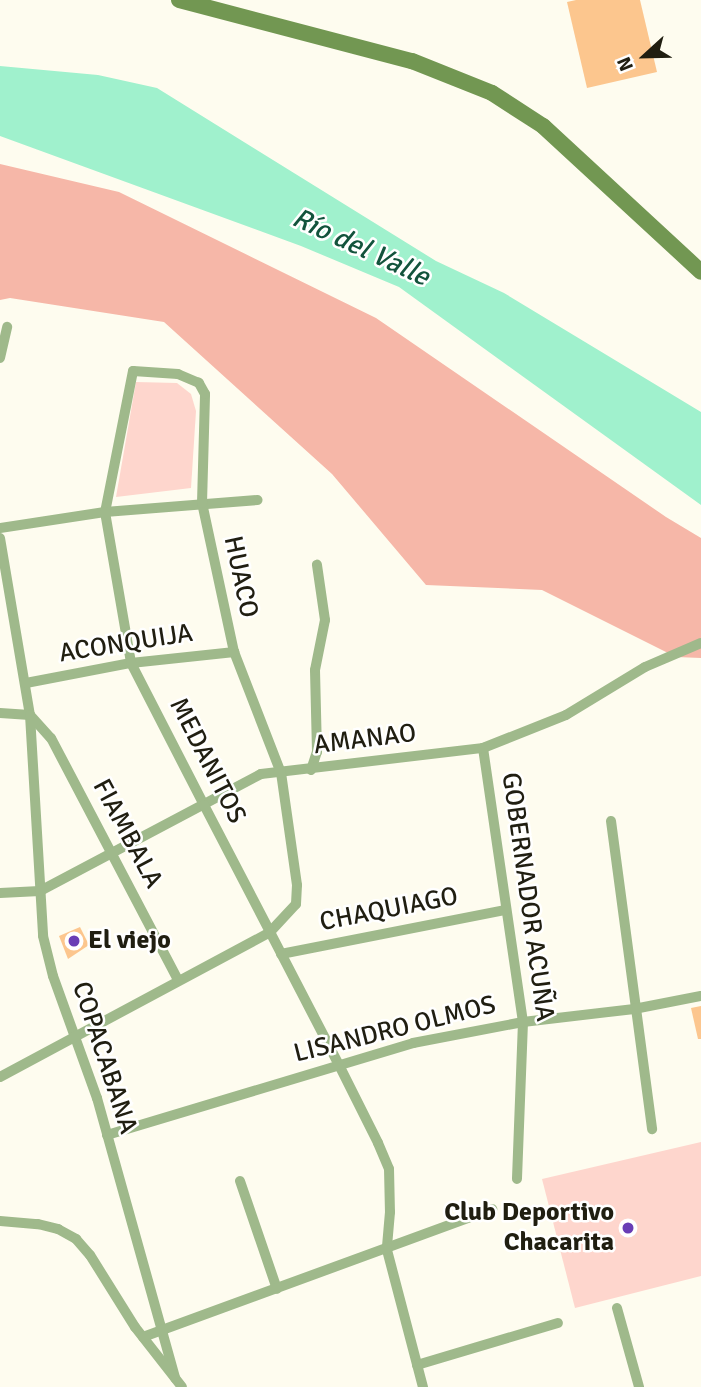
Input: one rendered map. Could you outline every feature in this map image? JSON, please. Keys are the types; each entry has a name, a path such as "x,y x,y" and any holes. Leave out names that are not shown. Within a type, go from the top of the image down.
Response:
{"main road":[{"path":"179,0 412,61 492,93 543,126 701,272"}],"street":[{"path":"0,358 7,327"},
{"name":"MEDANITOS","path":"198,383 178,374 133,371 105,513 131,663 379,1143 389,1169 387,1250 423,1387"},
{"name":"HUACO","path":"198,383 205,394 207,410 202,503 234,652 281,773 297,885 296,904 270,932"},
{"path":"0,528 105,513 258,500"},
{"name":"COPACABANA","path":"0,538 30,715 43,936 74,1038 97,1098 178,1382"},
{"path":"311,769 317,752 315,670 325,620 317,565"},
{"name":"AMANAO","path":"40,891 261,774 483,748 566,715 645,667 701,643"},
{"name":"ACONQUIJA","path":"26,683 131,663 234,652"},
{"path":"0,713 30,715"},
{"name":"FIAMBALA","path":"30,715 51,738 178,980"},
{"name":"GOBERNADOR ACUÑA","path":"483,748 523,1022 517,1179"},
{"path":"611,821 652,1129"},
{"path":"0,893 40,891"},
{"name":"CHAQUIAGO","path":"281,954 506,910"},
{"path":"0,1077 270,932"},
{"name":"LISANDRO OLMOS","path":"107,1135 413,1044 523,1022 634,1009 701,996"},
{"path":"240,1181 277,1289"},
{"path":"143,1337 387,1250 492,1209"},
{"path":"0,1221 38,1224 58,1229 76,1240 90,1255 143,1337 178,1382"},
{"path":"617,1308 639,1387"},
{"path":"417,1365 558,1323"}],"shaded area":[{"path":"0,164 119,192 376,318 666,517 701,538 701,658 676,657 542,590 426,585 332,474 164,322 10,298 0,300"},
{"path":"136,382 177,383 191,394 196,411 191,488 116,497"},
{"name":"Club Deportivo Chacarita","path":"701,1142 701,1276 575,1308 542,1179"}],"water":[{"name":"Río del Valle","path":"0,66 98,75 157,88 436,261 504,293 701,412 701,505 399,287 301,246 0,136"}],"building":[{"path":"640,0 657,72 587,88 567,2"},
{"name":"El viejo","path":"80,927 89,945 68,959 59,936"},
{"path":"701,1006 701,1039 698,1039 691,1008"}],"place":[{"name":"El viejo","path":"74,941"},
{"name":"Club Deportivo Chacarita","path":"628,1228"}]}
